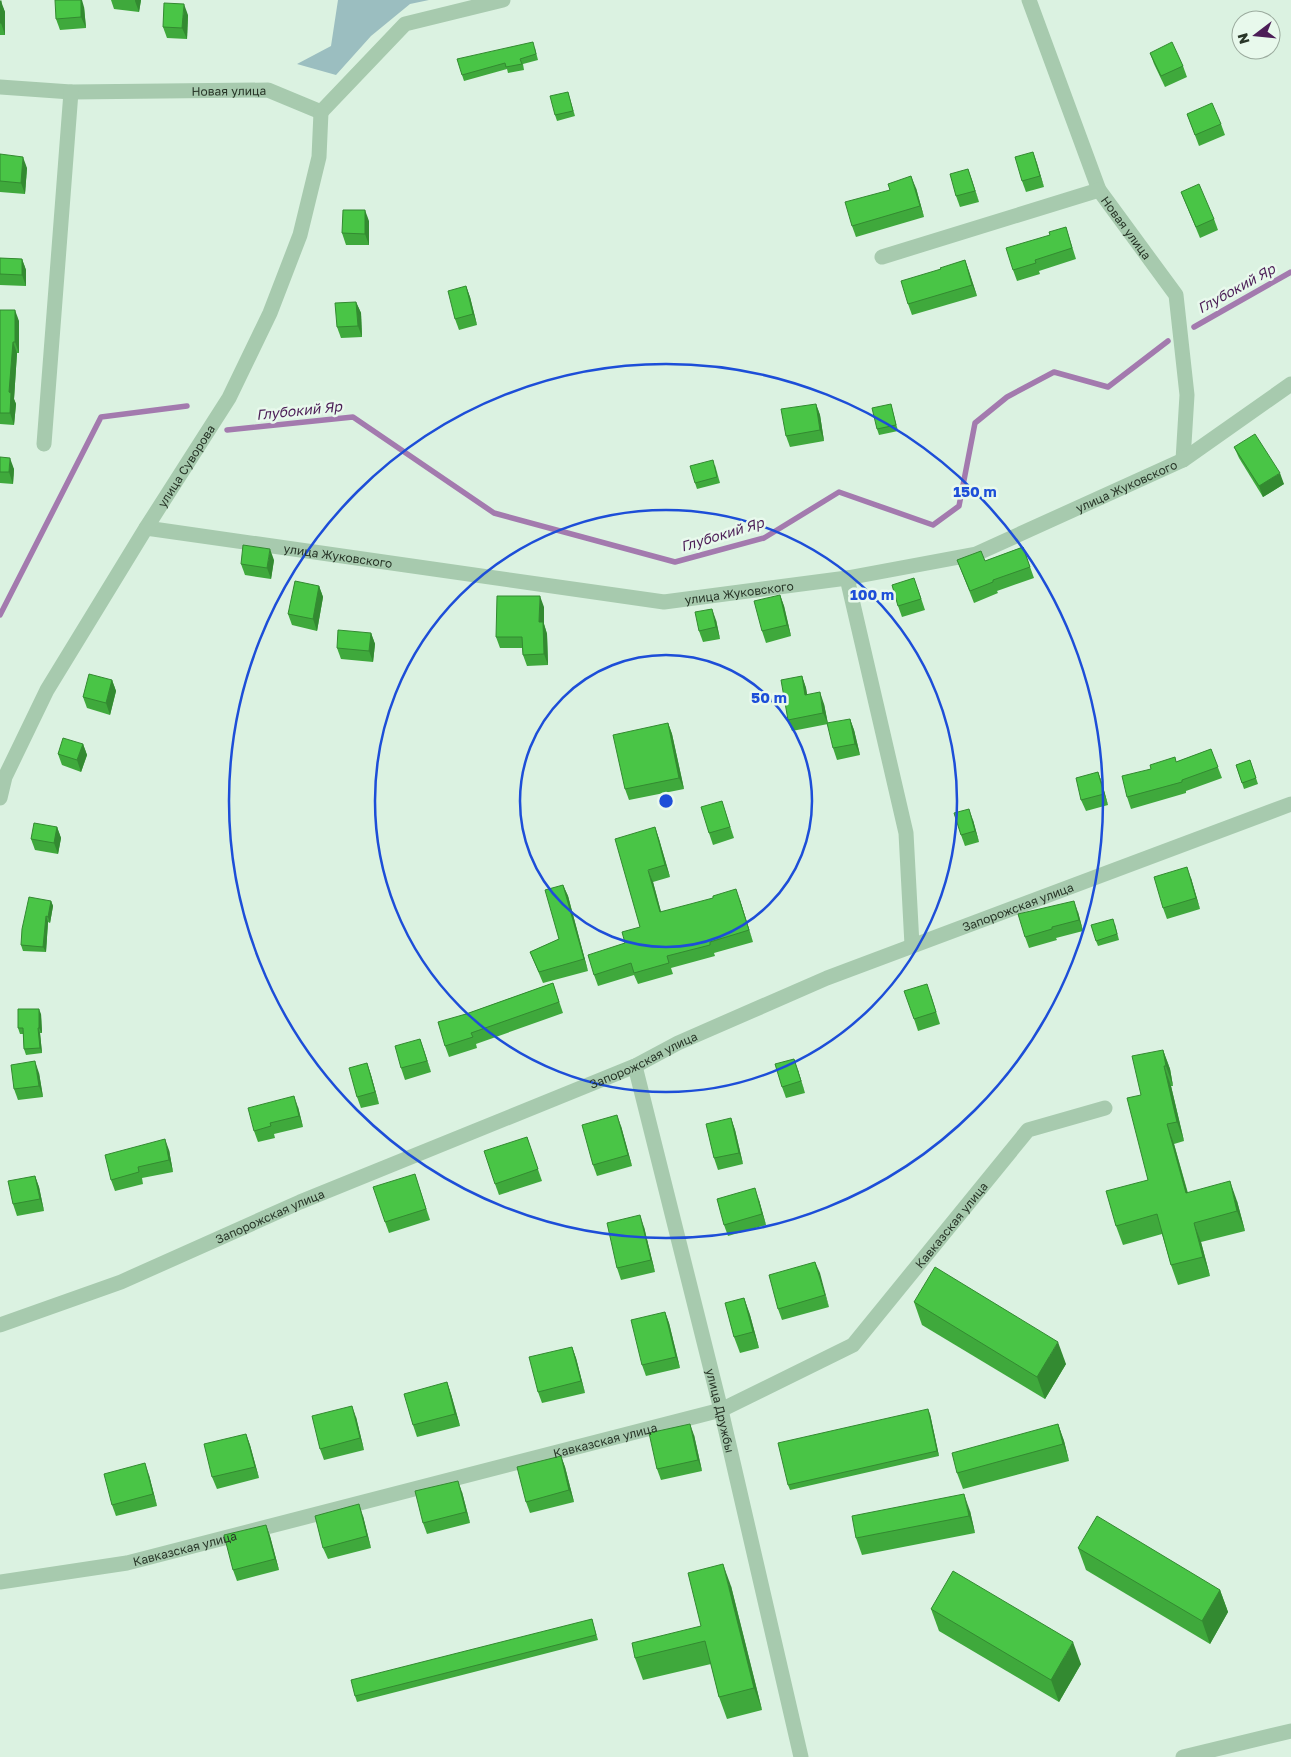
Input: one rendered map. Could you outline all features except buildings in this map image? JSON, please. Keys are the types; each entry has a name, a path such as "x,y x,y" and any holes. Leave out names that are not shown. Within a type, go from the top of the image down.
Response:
{"street":[{"path":"321,112 404,24 502,0"},
{"name":"Новая улица","path":"1029,0 1099,190 1176,295 1187,395 1183,460"},
{"name":"Новая улица","path":"0,87 70,92 268,90 321,112"},
{"path":"44,444 70,92"},
{"name":"улица Суворова","path":"0,798 5,777 47,690 146,528 229,398 270,313 300,235 320,156 321,112"},
{"path":"882,257 1099,190"},
{"name":"улица Жуковского","path":"146,528 664,602 847,578 976,554 1183,460 1291,384"},
{"path":"847,578 906,833 912,945"},
{"name":"Запорожская улица","path":"0,1325 121,1282 300,1202 636,1066 695,1035 826,978 1291,804"},
{"name":"улица Дружбы","path":"636,1066 722,1410 801,1757"},
{"name":"Кавказская улица","path":"0,1582 127,1563 722,1410 853,1344 1028,1130 1105,1108"},
{"path":"1183,1757 1291,1731"}],"shaded area":[{"path":"338,0 429,0 410,4 371,36 336,75 297,64 331,46"}],"waterway":[{"name":"Глубокий Яр","path":"1194,327 1291,272"},
{"name":"Глубокий Яр","path":"227,430 353,417 494,513 675,562 764,538 839,492 933,525 959,506 975,423 1007,397 1054,372 1108,387 1168,341"},
{"name":"Глубокий Яр","path":"0,615 101,417 187,406"}]}
